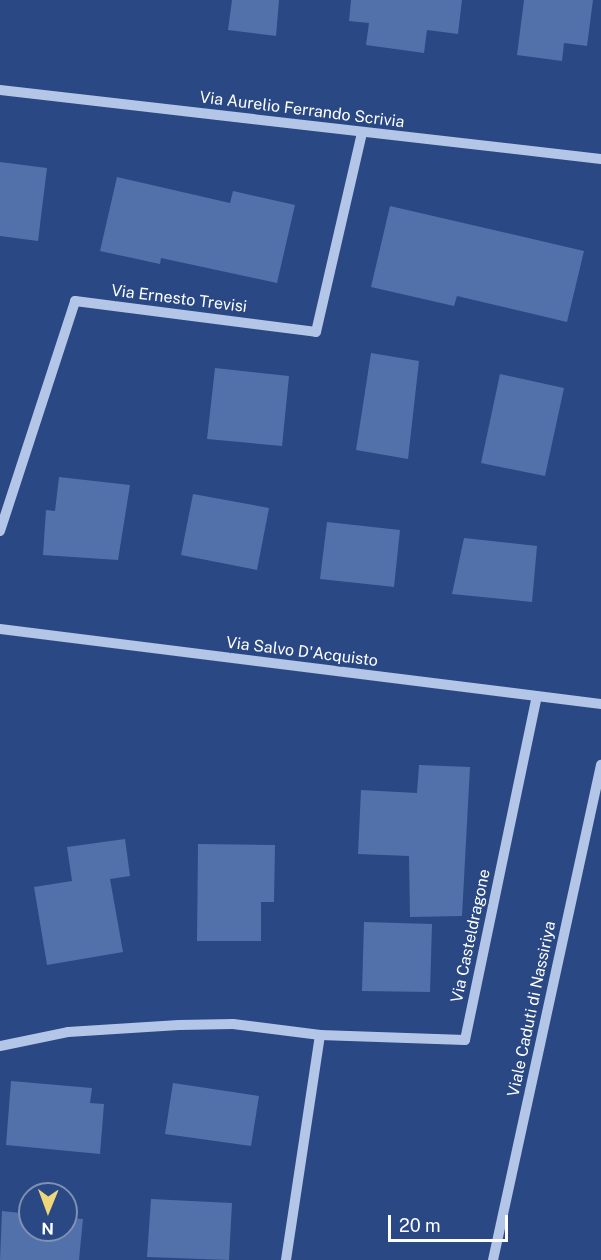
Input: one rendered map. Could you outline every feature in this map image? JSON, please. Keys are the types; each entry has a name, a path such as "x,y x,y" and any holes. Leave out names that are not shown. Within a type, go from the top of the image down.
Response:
{"street":[{"name":"Via Aurelio Ferrando Scrivia","path":"0,90 601,159"},
{"name":"Via Ernesto Trevisi","path":"0,531 75,301 316,332 362,132"},
{"name":"Via Salvo D'Acquisto","path":"0,629 601,704"},
{"name":"Via Casteldragone","path":"0,1046 68,1032 233,1024 320,1035 465,1040 537,696"},
{"name":"Viale Caduti di Nassiriya","path":"493,1260 601,765"},
{"path":"286,1260 320,1035"}],"building":[{"path":"232,0 279,0 276,36 228,30"},
{"path":"351,0 462,0 458,34 427,30 424,53 366,45 369,23 349,21"},
{"path":"524,0 593,0 587,46 564,43 562,61 517,55"},
{"path":"0,162 47,168 38,241 0,236"},
{"path":"117,177 230,203 233,191 295,205 277,283 161,258 160,264 100,251"},
{"path":"390,206 584,251 567,322 457,296 454,306 371,287"},
{"path":"371,353 419,361 408,459 356,450"},
{"path":"215,368 289,376 282,446 207,439"},
{"path":"500,374 564,388 545,476 481,463"},
{"path":"59,477 130,485 118,560 43,555 46,510 55,511"},
{"path":"193,494 269,508 257,570 181,555"},
{"path":"327,522 400,530 394,587 320,579"},
{"path":"464,538 537,546 532,602 452,594"},
{"path":"419,765 470,767 462,916 410,917 409,856 358,854 361,790 417,793"},
{"path":"125,839 130,876 110,879 123,952 47,965 34,887 72,881 67,847"},
{"path":"198,844 275,845 274,902 261,902 261,941 197,941"},
{"path":"364,922 432,924 430,992 362,991"},
{"path":"11,1081 92,1088 90,1103 104,1104 100,1154 6,1145"},
{"path":"173,1083 259,1096 251,1146 165,1134"},
{"path":"151,1199 232,1203 229,1260 147,1257"},
{"path":"2,1211 18,1213 18,1242 78,1242 78,1219 83,1219 79,1260 0,1260"}]}
